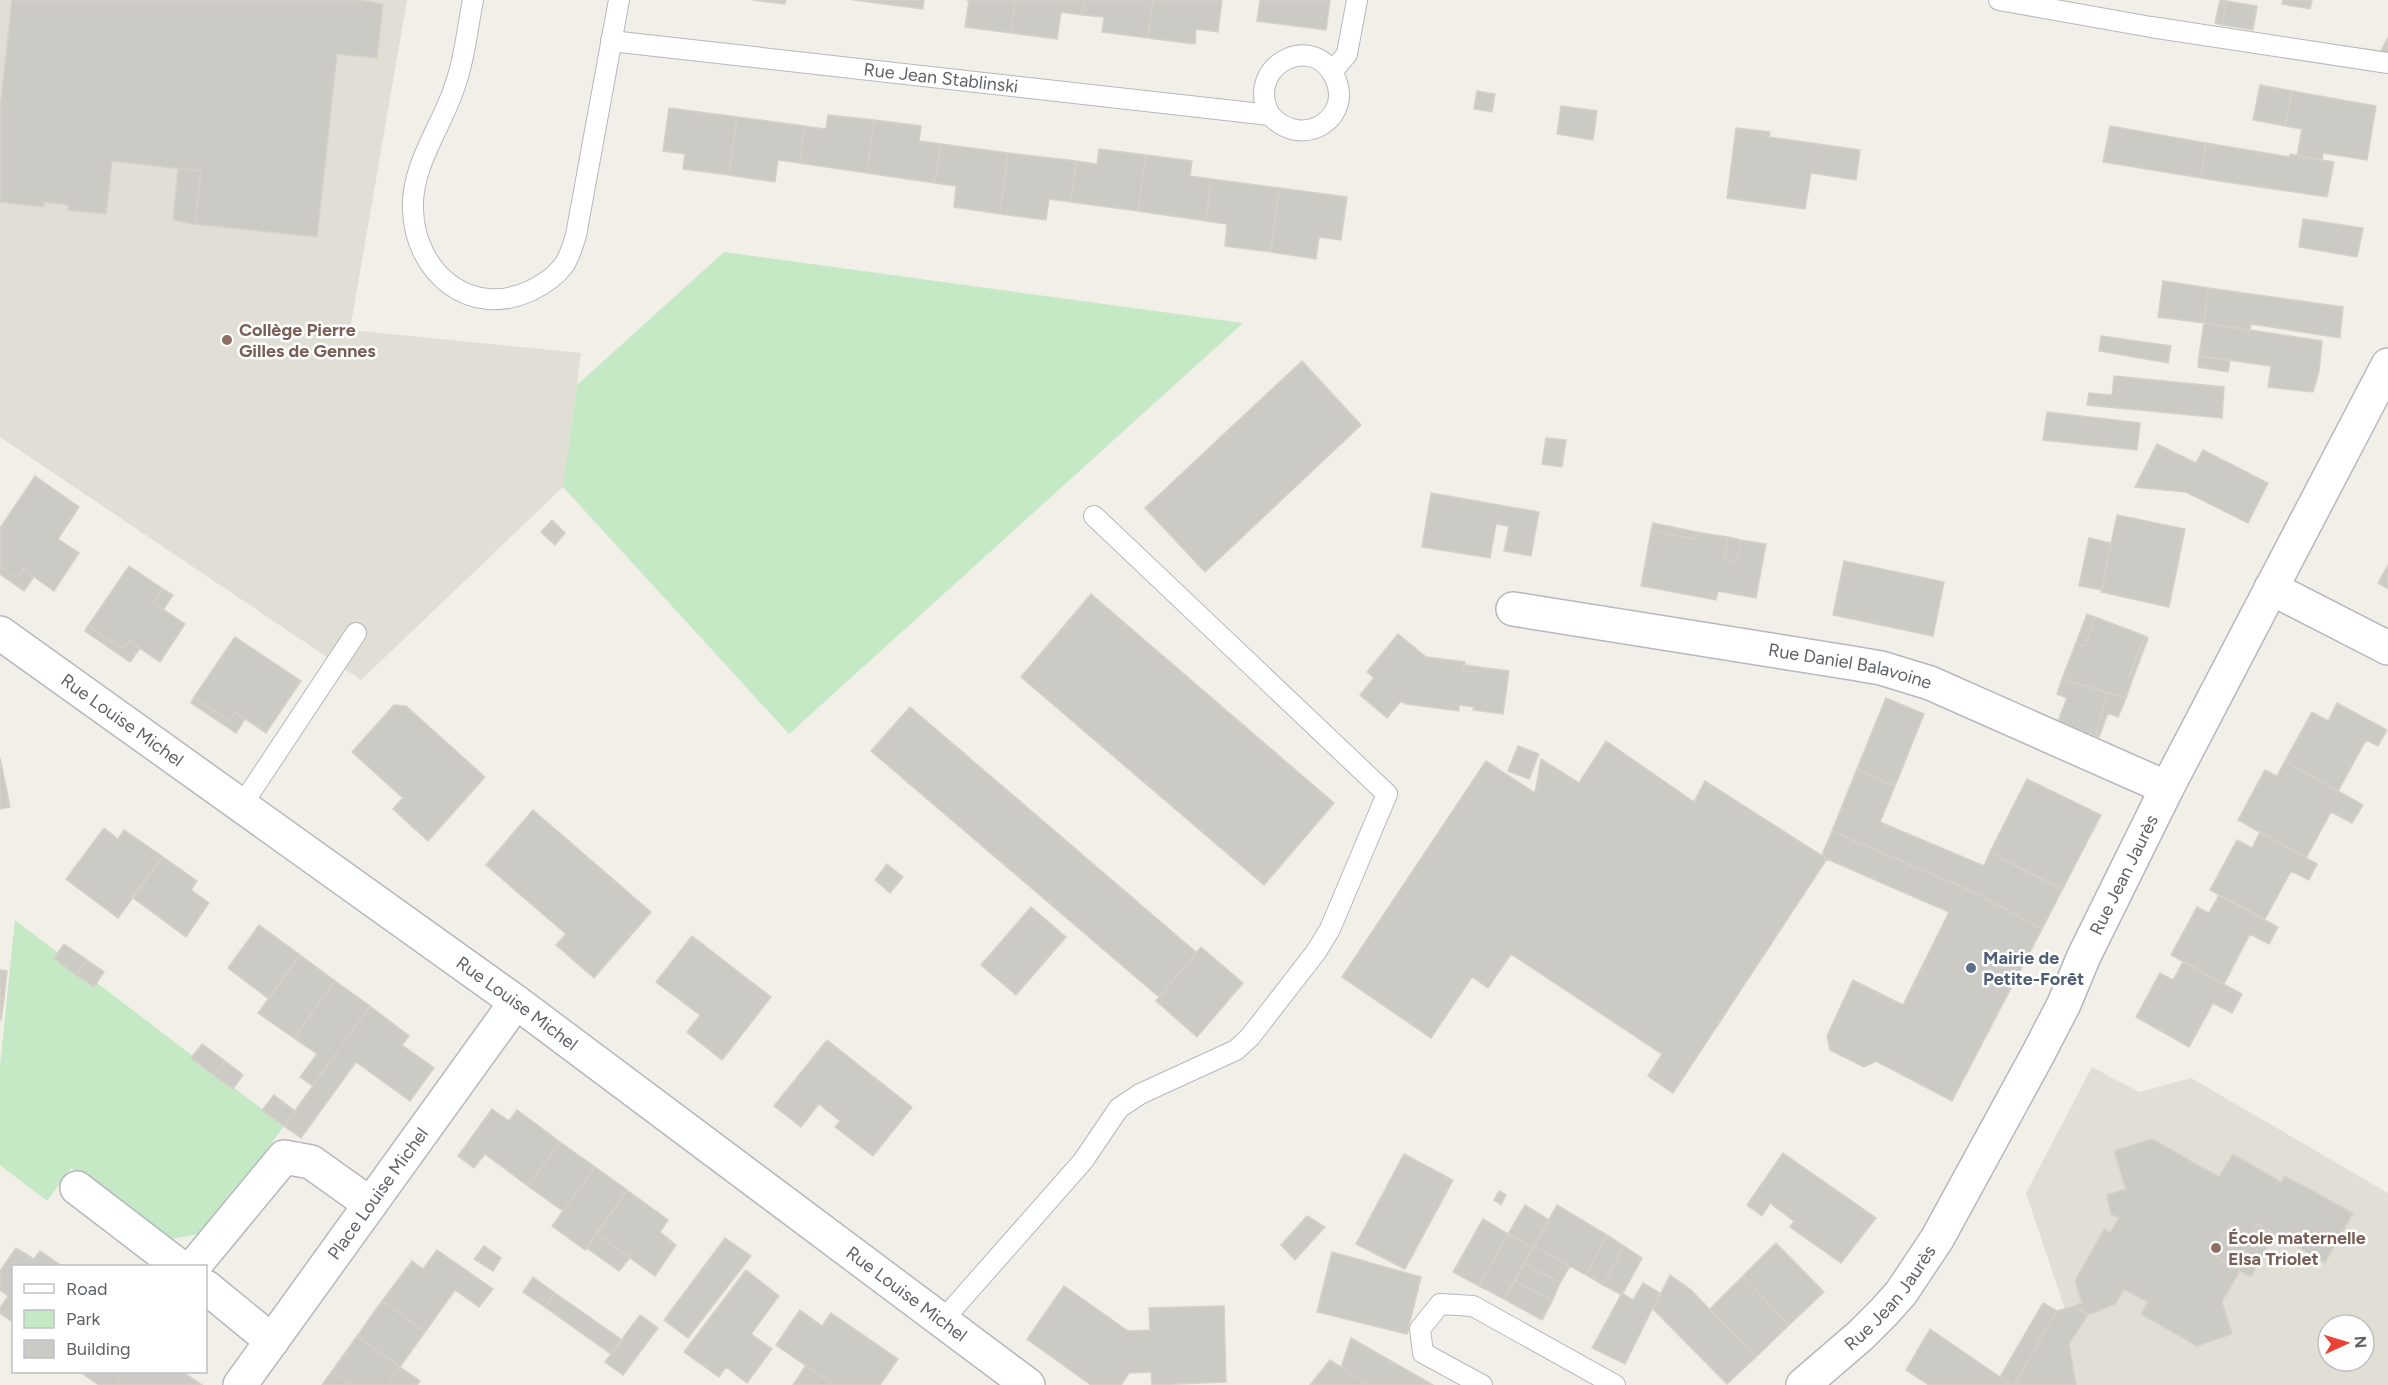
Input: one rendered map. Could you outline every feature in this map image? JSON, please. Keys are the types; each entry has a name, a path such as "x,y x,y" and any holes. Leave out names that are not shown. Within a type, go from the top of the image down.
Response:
{"street":[{"name":"Rue Jean Jaurès","path":"1803,1385 1884,1312 1901,1293 1937,1239 2064,1004 2084,956 2167,788 2388,365"},
{"path":"2271,588 2388,648"},
{"name":"Rue Daniel Balavoine","path":"1513,609 1852,663 1904,674 1930,683 2167,788"},
{"name":"Rue Louise Michel","path":"0,633 516,1002 1028,1385"},
{"name":"Place Louise Michel","path":"240,1385 516,1002"},
{"path":"195,1265 284,1157 311,1162 370,1204"},
{"path":"77,1188 178,1265"},
{"path":"207,1288 272,1341"}],"lane":[{"path":"473,0 453,93 420,166 412,195 414,227 417,244 438,275 452,287 464,292 503,300 520,296 549,281 564,266 576,235 619,0"},
{"path":"1270,115 1265,107 1263,89 1270,72 1284,60 1301,56 1319,60 1332,72 1347,54 1356,0"},
{"path":"1998,0 2151,27 2388,63"},
{"name":"Rue Jean Stablinski","path":"611,41 1270,115 1286,129 1307,131 1327,122 1338,103 1337,82 1332,72"},
{"path":"942,1321 1083,1161 1119,1108 1140,1094 1236,1050 1250,1037 1316,952 1330,930 1387,794 1094,516"},
{"path":"242,805 356,633"},
{"path":"1482,1385 1423,1353 1420,1329 1440,1304 1473,1306 1615,1385"}],"shaded area":[{"name":"Collège Pierre Gilles de Gennes","path":"0,0 407,0 350,330 581,353 563,487 361,680 0,437"},
{"name":"École maternelle Elsa Triolet","path":"2092,1067 2139,1092 2191,1078 2388,1193 2388,1385 2012,1385 2000,1377 2043,1303 2057,1311 2065,1309 2026,1193"}],"green space":[{"path":"724,252 1243,323 789,734 563,487 577,385"},
{"path":"15,920 284,1126 206,1233 170,1239 71,1168 47,1201 0,1165 0,1066"}],"building":[{"path":"12,0 359,0 383,4 377,58 337,54 317,237 195,224 201,171 112,161 106,214 68,210 69,205 44,202 44,207 0,202 0,110"},
{"path":"753,0 786,0 785,4"},
{"path":"853,0 877,0 877,3"},
{"path":"877,0 924,0 923,9 877,3"},
{"path":"969,0 1015,0 1011,33 965,27"},
{"path":"1015,0 1084,0 1082,15 1061,12 1057,39 1011,33"},
{"path":"1084,0 1153,0 1148,38 1102,32 1104,17 1082,15"},
{"path":"1153,0 1222,0 1218,32 1196,29 1195,44 1148,38"},
{"path":"1260,0 1330,0 1326,30 1257,21"},
{"path":"2220,0 2226,1 2222,25 2215,23"},
{"path":"2283,0 2312,0 2310,9 2282,4"},
{"path":"2226,1 2257,6 2253,30 2222,25"},
{"path":"2388,37 2388,55 2380,53"},
{"path":"2260,85 2292,91 2285,126 2253,120"},
{"path":"1477,91 1495,94 1492,112 1474,109"},
{"path":"2292,91 2376,106 2367,160 2323,153 2322,160 2297,156 2302,129 2285,126"},
{"path":"1561,106 1597,111 1593,140 1557,134"},
{"path":"669,108 737,117 729,175 683,169 685,154 663,151"},
{"path":"828,115 874,120 867,173 800,163 804,126 826,129"},
{"path":"737,117 804,126 800,163 778,160 775,182 729,175"},
{"path":"874,120 921,126 919,141 941,144 935,183 867,173"},
{"path":"2110,126 2206,143 2201,178 2103,162"},
{"path":"1736,128 1770,132 1769,137 1860,150 1856,180 1811,173 1805,209 1727,198"},
{"path":"2206,143 2334,162 2327,197 2201,178"},
{"path":"941,144 1008,153 1000,214 954,207 956,186 935,183"},
{"path":"1099,149 1146,155 1138,211 1071,202 1076,161 1097,164"},
{"path":"1008,153 1076,161 1071,202 1049,199 1046,220 1000,214"},
{"path":"1146,155 1192,161 1190,176 1211,179 1206,221 1138,211"},
{"path":"178,169 201,171 195,224 173,220"},
{"path":"1211,179 1279,188 1271,252 1225,246 1227,224 1206,221"},
{"path":"1279,188 1347,197 1341,240 1319,237 1316,259 1271,252"},
{"path":"2303,219 2363,228 2357,257 2299,247"},
{"path":"2163,281 2208,288 2204,323 2158,317"},
{"path":"2208,288 2343,307 2340,338 2251,324 2250,331 2204,323"},
{"path":"2204,323 2322,341 2319,371 2313,392 2268,387 2271,366 2199,356"},
{"path":"2101,336 2171,346 2168,363 2099,351"},
{"path":"2199,356 2230,360 2228,372 2198,367"},
{"path":"1302,361 1361,425 1205,572 1145,508"},
{"path":"2114,376 2224,387 2222,418 2087,405 2089,393 2112,395"},
{"path":"2047,412 2140,423 2137,450 2043,440"},
{"path":"1546,438 1566,440 1562,467 1542,464"},
{"path":"2157,444 2196,463 2203,450 2268,483 2248,523 2186,492 2135,487"},
{"path":"35,476 79,507 58,539 79,553 54,591 23,569 17,578 0,566 0,528"},
{"path":"1431,493 1539,512 1531,556 1504,551 1509,526 1496,524 1490,558 1422,547"},
{"path":"2117,515 2185,529 2169,607 2101,592"},
{"path":"552,520 565,533 555,545 541,532"},
{"path":"1653,523 1697,532 1696,539 1651,531"},
{"path":"1651,531 1696,539 1697,532 1728,537 1724,559 1737,561 1741,540 1766,544 1756,598 1718,591 1716,600 1641,586"},
{"path":"1728,537 1741,540 1737,561 1724,559"},
{"path":"2089,538 2111,543 2102,590 2079,586"},
{"path":"1844,561 1944,582 1933,636 1833,615"},
{"path":"2388,565 2388,589 2378,583"},
{"path":"0,566 17,578 23,569 34,577 24,591 0,574"},
{"path":"129,566 163,589 154,603 185,624 160,662 129,641 123,649 88,626"},
{"path":"163,589 173,595 163,610 154,603"},
{"path":"1091,594 1334,803 1264,885 1021,677"},
{"path":"2087,614 2095,617 2085,646 2076,643"},
{"path":"2095,617 2145,636 2129,677 2133,678 2126,698 2062,679 2076,643 2085,646"},
{"path":"88,626 123,649 129,641 140,648 130,662 85,631"},
{"path":"1398,634 1426,657 1465,662 1464,671 1479,672 1479,667 1509,671 1503,714 1473,710 1474,707 1459,705 1459,711 1406,704 1401,701 1387,718 1360,695 1374,678 1367,672"},
{"path":"2145,636 2148,638 2133,678 2129,677"},
{"path":"235,637 301,681 266,733 235,712 229,721 194,697"},
{"path":"1464,665 1479,667 1479,672 1464,671"},
{"path":"2062,679 2108,693 2096,733 2100,734 2099,737 2058,721 2067,698 2057,694"},
{"path":"2108,693 2126,698 2118,717 2108,713 2100,734 2096,733"},
{"path":"194,697 229,721 235,712 245,719 236,733 191,703"},
{"path":"1886,698 1924,714 1895,786 1857,769"},
{"path":"2337,703 2387,730 2378,746 2366,740 2338,791 2285,761 2312,712 2328,721"},
{"path":"394,705 406,706 485,777 428,841 393,809 403,798 352,752"},
{"path":"910,707 1197,953 1159,997 871,751"},
{"path":"1606,741 1694,802 1705,781 1827,859 1673,1093 1648,1076 1662,1054 1511,954 1488,988 1472,977 1431,1038 1342,977 1486,761 1535,793 1541,759 1579,783"},
{"path":"1518,746 1539,754 1529,779 1508,771"},
{"path":"0,758 10,807 0,809"},
{"path":"2285,761 2363,805 2352,823 2331,812 2306,858 2238,820 2265,770 2277,776"},
{"path":"1857,769 1895,786 1880,822 1984,866 1990,852 2062,890 2042,929 1974,892 1832,831"},
{"path":"2027,779 2101,815 2062,890 1990,852"},
{"path":"533,810 651,912 594,978 556,945 566,934 486,865"},
{"path":"104,828 118,839 124,830 163,857 118,918 66,879"},
{"name":"Mairie de Petite-Forêt","path":"1832,831 1974,892 2042,929 1952,1101 1876,1061 1864,1067 1830,1050 1827,1036 1853,980 1903,1005 1949,912 1827,859 1822,855"},
{"path":"2260,832 2317,864 2309,880 2291,871 2265,919 2210,890 2237,840 2252,848"},
{"path":"163,857 197,881 191,890 209,903 186,937 132,897"},
{"path":"887,864 903,877 890,893 875,880"},
{"path":"2219,895 2278,927 2269,944 2250,934 2224,984 2171,955 2197,907 2209,913"},
{"path":"1031,907 1066,937 1016,995 981,965"},
{"path":"259,925 300,955 269,999 228,968"},
{"path":"692,936 771,997 722,1060 687,1032 700,1015 656,982"},
{"path":"64,944 87,960 76,975 54,958"},
{"path":"1201,947 1243,983 1197,1037 1156,1001"},
{"path":"300,955 335,981 294,1038 258,1013"},
{"path":"87,960 104,972 94,987 76,975"},
{"path":"2183,962 2242,994 2232,1013 2213,1003 2189,1047 2136,1017 2160,973 2173,980"},
{"path":"0,970 7,971 4,999 0,999"},
{"path":"335,981 370,1006 313,1086 300,1077 317,1054 294,1038"},
{"path":"0,999 4,999 1,1020 0,1020"},
{"path":"370,1006 409,1036 402,1045 434,1068 410,1101 356,1062 301,1138 284,1126"},
{"path":"827,1040 912,1107 873,1156 835,1127 840,1121 819,1104 801,1127 774,1106"},
{"path":"202,1044 225,1061 214,1075 191,1058"},
{"path":"225,1061 243,1075 233,1089 214,1075"},
{"path":"274,1095 295,1111 284,1126 262,1110"},
{"path":"492,1109 509,1121 517,1110 560,1142 528,1186 485,1154 474,1168 458,1156"},
{"path":"2152,1139 2219,1177 2233,1154 2281,1182 2285,1176 2353,1213 2325,1263 2258,1224 2250,1238 2230,1226 2213,1255 2240,1271 2222,1301 2232,1334 2197,1346 2141,1314 2148,1302 2124,1289 2115,1304 2088,1315 2074,1306 2082,1303 2075,1281 2104,1229 2110,1233 2119,1218 2111,1214 2107,1195 2126,1189 2114,1151"},
{"path":"560,1142 595,1167 563,1211 528,1186"},
{"path":"1783,1153 1876,1218 1841,1263 1790,1227 1794,1221 1770,1203 1762,1216 1747,1205"},
{"path":"1404,1154 1453,1180 1405,1269 1356,1244"},
{"path":"595,1167 627,1190 585,1250 552,1226"},
{"path":"627,1190 668,1220 660,1232 676,1245 655,1276 597,1234"},
{"path":"1499,1191 1506,1195 1501,1205 1494,1200"},
{"path":"1525,1205 1549,1220 1533,1248 1508,1234"},
{"path":"1557,1205 1607,1235 1586,1275 1534,1246"},
{"path":"1307,1216 1325,1227 1295,1260 1281,1245"},
{"path":"1483,1219 1508,1234 1479,1286 1453,1272"},
{"path":"2258,1224 2275,1234 2251,1277 2213,1255 2230,1226 2250,1238"},
{"path":"597,1234 630,1258 619,1271 587,1248"},
{"path":"1508,1234 1533,1248 1504,1299 1479,1286"},
{"path":"1607,1235 1624,1246 1603,1285 1586,1275"},
{"path":"725,1238 751,1256 688,1338 664,1320"},
{"path":"1776,1243 1824,1292 1789,1325 1743,1276"},
{"path":"484,1246 501,1258 493,1271 474,1259"},
{"path":"1534,1246 1570,1266 1560,1283 1524,1263"},
{"path":"1624,1246 1642,1258 1622,1295 1603,1285"},
{"path":"16,1248 34,1259 40,1251 61,1265 12,1265 12,1322 0,1313 0,1308 8,1296 0,1290 0,1271"},
{"path":"437,1250 493,1289 479,1307 455,1290 425,1332 382,1301 412,1261 423,1269"},
{"path":"1332,1252 1421,1277 1407,1334 1317,1312"},
{"path":"1524,1263 1560,1283 1552,1301 1515,1281"},
{"path":"746,1270 779,1296 751,1334 772,1349 747,1383 726,1367 719,1377 684,1352"},
{"path":"1670,1275 1691,1290 1756,1357 1727,1384 1653,1309"},
{"path":"1743,1276 1789,1325 1756,1357 1710,1309"},
{"path":"533,1277 555,1293 545,1307 523,1292"},
{"path":"1515,1281 1552,1301 1542,1320 1504,1299"},
{"path":"1643,1283 1660,1293 1625,1364 1592,1348 1622,1293 1633,1300"},
{"path":"1064,1286 1128,1331 1150,1330 1149,1308 1224,1306 1226,1382 1152,1385 1151,1372 1129,1373 1121,1385 1091,1385 1027,1339"},
{"path":"555,1293 622,1340 611,1354 545,1307"},
{"path":"382,1301 425,1332 400,1367 357,1336"},
{"path":"2043,1303 2057,1311 2012,1385 2000,1377"},
{"path":"2074,1306 2088,1315 2069,1344 2076,1385 2014,1385 2057,1311"},
{"path":"800,1310 822,1326 831,1313 898,1359 880,1385 834,1385 776,1345"},
{"path":"640,1315 658,1328 623,1375 605,1362"},
{"path":"1930,1329 2012,1385 1929,1385 1906,1370"},
{"path":"357,1336 400,1367 387,1385 351,1385 332,1371"},
{"path":"1351,1338 1433,1385 1367,1385 1341,1367"},
{"path":"1330,1360 1341,1367 1367,1385 1310,1385"},
{"path":"806,1365 834,1385 793,1385"},
{"path":"400,1367 420,1381 417,1385 387,1385"},
{"path":"332,1371 351,1385 322,1385"},
{"path":"81,1373 124,1373 115,1385 99,1385"},
{"path":"124,1373 184,1373 202,1385 115,1385"}],"place":[{"name":"Collège Pierre Gilles de Gennes","path":"227,340"},
{"name":"Mairie de Petite-Forêt","path":"1971,968"},
{"name":"École maternelle Elsa Triolet","path":"2216,1248"}]}
